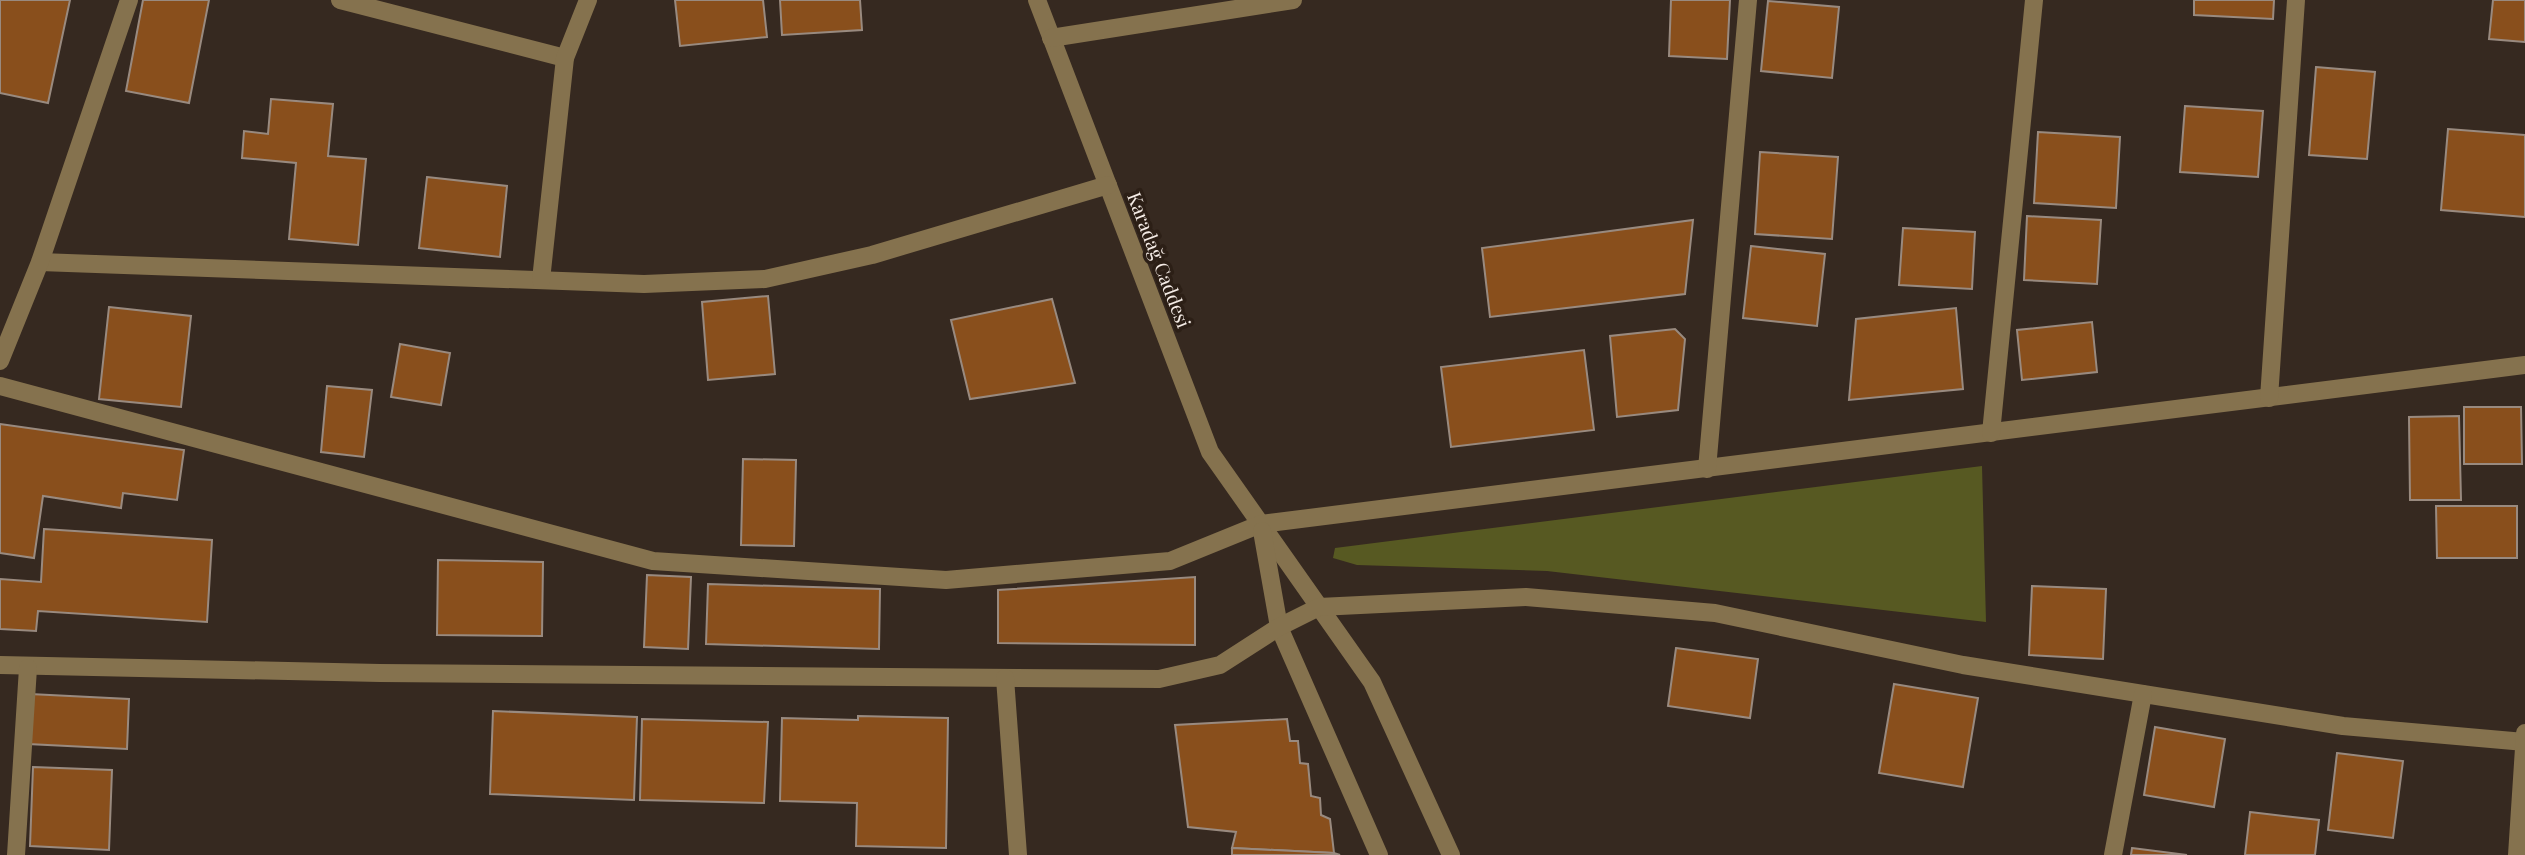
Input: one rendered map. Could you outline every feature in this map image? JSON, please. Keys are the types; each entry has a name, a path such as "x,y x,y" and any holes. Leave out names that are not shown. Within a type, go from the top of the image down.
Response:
{"street":[{"path":"0,360 40,262 129,0"},
{"path":"340,0 565,58"},
{"path":"541,280 565,58 588,0"},
{"name":"Karadağ Caddesi","path":"1037,0 1210,452 1372,682 1451,855"},
{"path":"1051,38 1293,0"},
{"path":"1707,469 1748,0"},
{"path":"1990,433 2034,0"},
{"path":"2269,398 2296,0"},
{"path":"40,262 644,284 765,279 872,255 1108,185"},
{"path":"0,386 653,561 946,580 1170,561 1261,524 2525,365"},
{"path":"1261,524 1279,627 1380,855"},
{"path":"0,665 1159,679 1220,665 1279,627 1319,607 1526,597 1715,613 1963,665 2343,726 2525,742"},
{"path":"16,855 28,667"},
{"path":"1005,678 1018,855"},
{"path":"2113,855 2143,694"},
{"path":"2517,855 2525,733"}],"shaded area":[{"path":"1982,466 1986,622 1547,571 1357,565 1333,558 1335,548"}],"building":[{"path":"0,0 70,0 48,103 0,93"},
{"path":"143,0 209,0 189,103 126,91"},
{"path":"675,0 763,0 767,37 680,46"},
{"path":"780,0 860,0 862,30 782,35"},
{"path":"1671,0 1730,0 1727,59 1669,56"},
{"path":"2194,0 2274,0 2273,19 2194,15"},
{"path":"2493,0 2525,0 2525,42 2489,39"},
{"path":"1768,1 1839,7 1832,78 1761,71"},
{"path":"2316,67 2375,72 2367,159 2309,155"},
{"path":"271,99 333,104 328,156 366,159 358,245 289,239 296,163 242,158 244,131 268,134"},
{"path":"2185,106 2263,111 2258,177 2180,172"},
{"path":"2448,129 2525,135 2525,217 2441,210"},
{"path":"2038,132 2120,137 2116,208 2034,203"},
{"path":"1760,152 1838,157 1832,239 1755,234"},
{"path":"427,177 507,186 500,257 419,248"},
{"path":"2027,216 2101,220 2097,284 2024,280"},
{"path":"1693,220 1685,294 1490,317 1482,248"},
{"path":"1903,228 1975,232 1972,289 1899,285"},
{"path":"1751,246 1825,254 1817,326 1743,318"},
{"path":"768,296 775,374 708,380 702,302"},
{"path":"1052,299 1075,383 970,399 951,320"},
{"path":"109,307 191,316 181,407 99,399"},
{"path":"1956,308 1963,389 1849,400 1856,319"},
{"path":"2092,322 2097,372 2022,380 2017,330"},
{"path":"1675,329 1685,339 1678,410 1617,417 1610,336"},
{"path":"400,344 450,353 441,405 391,397"},
{"path":"1584,350 1594,430 1451,447 1441,367"},
{"path":"327,386 372,390 364,457 321,452"},
{"path":"2464,407 2521,407 2522,464 2464,464"},
{"path":"2459,416 2461,500 2410,500 2409,417"},
{"path":"0,424 184,450 177,500 123,493 121,508 43,496 34,558 0,553"},
{"path":"743,459 796,460 794,546 741,545"},
{"path":"2436,506 2517,506 2517,558 2437,558"},
{"path":"44,529 212,540 207,622 38,611 36,631 0,629 0,579 41,582"},
{"path":"438,560 543,562 542,636 437,635"},
{"path":"647,575 691,577 688,649 644,647"},
{"path":"1195,577 1195,645 998,643 998,590"},
{"path":"708,584 880,589 879,649 706,644"},
{"path":"2032,586 2106,589 2103,659 2029,655"},
{"path":"1676,648 1758,659 1750,718 1668,706"},
{"path":"1894,684 1978,698 1963,787 1879,773"},
{"path":"30,694 129,699 127,749 28,744"},
{"path":"493,711 637,717 634,800 490,794"},
{"path":"858,716 948,718 946,848 856,846 857,803 780,801 782,718 858,720"},
{"path":"642,719 768,722 764,803 640,800"},
{"path":"1287,719 1290,741 1298,741 1300,763 1308,764 1311,796 1320,798 1321,815 1330,819 1334,853 1232,848 1236,832 1188,827 1175,725"},
{"path":"2155,727 2225,739 2214,807 2144,795"},
{"path":"2337,753 2403,761 2393,838 2328,830"},
{"path":"33,767 112,770 109,850 30,846"},
{"path":"2250,812 2319,820 2315,855 2245,855"},
{"path":"1232,848 1334,853 1340,855 1232,855"},
{"path":"2132,848 2187,855 2131,855"}]}
